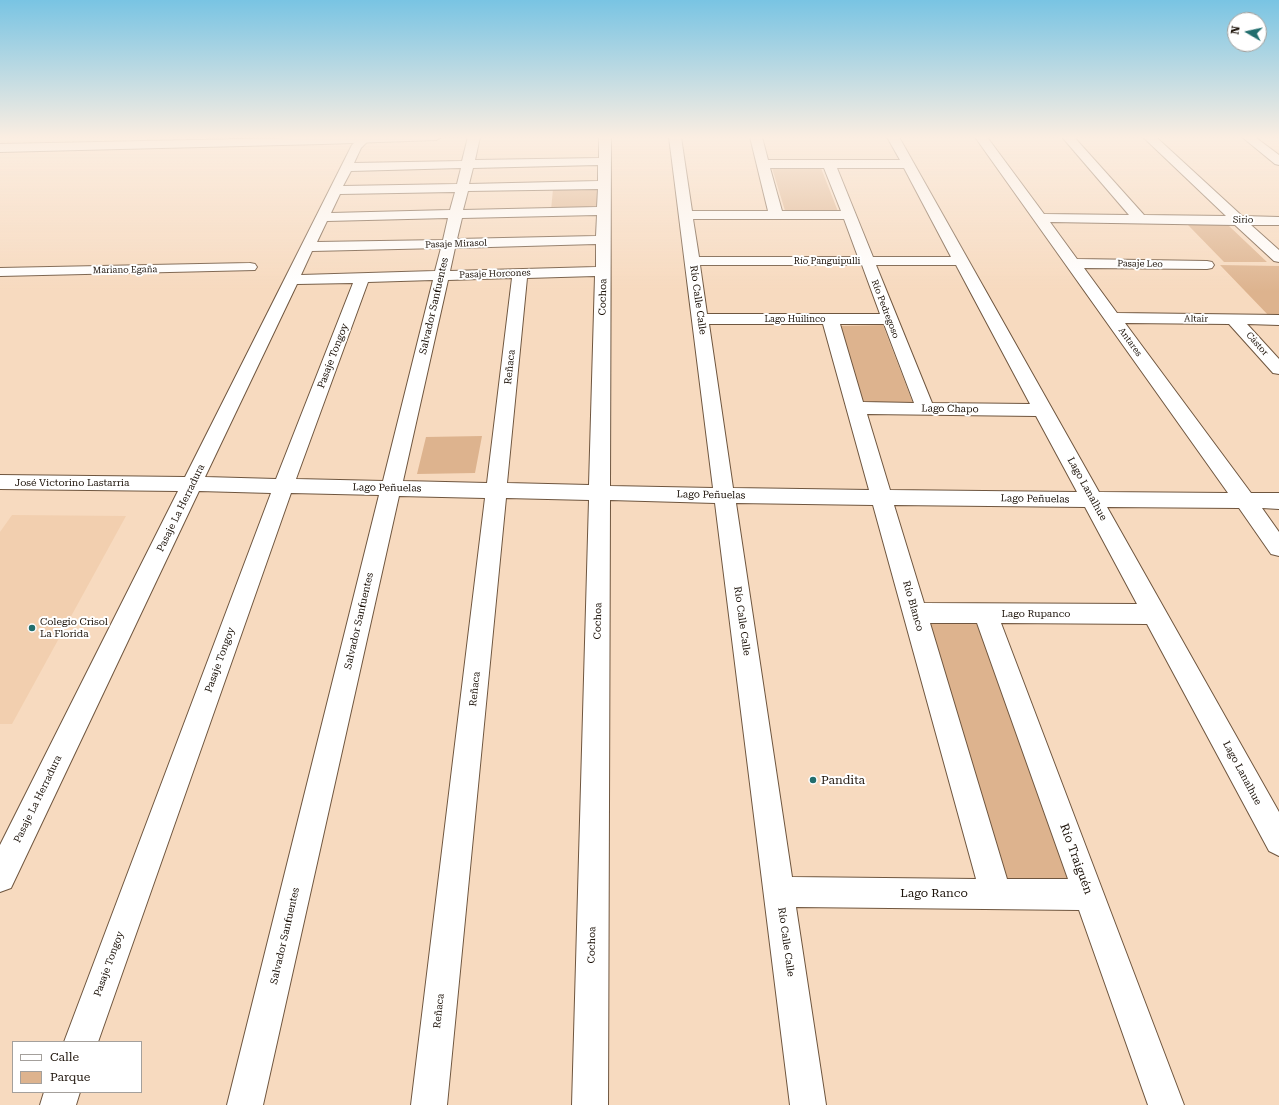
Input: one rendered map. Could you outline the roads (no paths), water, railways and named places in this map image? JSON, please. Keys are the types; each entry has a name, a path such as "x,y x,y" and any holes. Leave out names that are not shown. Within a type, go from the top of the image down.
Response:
{"street":[{"path":"335,190 426,189"},
{"name":"Salvador Sanfuentes","path":"245,1105 462,189"},
{"name":"Cochoa","path":"590,1105 605,189"},
{"name":"Río Calle Calle","path":"682,189 780,892 808,1105"},
{"path":"769,189 776,215"},
{"name":"Río Pedregoso","path":"838,189 925,408"},
{"name":"Lago Lanalhue","path":"922,189 1279,841"},
{"name":"Antares","path":"1018,189 1279,548"},
{"path":"1113,189 1140,219"},
{"path":"1204,189 1279,258"},
{"name":"Pasaje La Herradura","path":"0,877 335,190"},
{"path":"322,217 605,211"},
{"path":"686,215 849,215"},
{"name":"Sirio","path":"1039,218 1279,221"},
{"name":"Pasaje Mirasol","path":"307,247 604,240"},
{"name":"Río Panguipulli","path":"692,261 962,261"},
{"name":"Pasaje Leo","path":"1073,264 1207,265"},
{"name":"Mariano Egaña","path":"0,272 250,267"},
{"name":"Pasaje Horcones","path":"291,280 604,271"},
{"name":"Reñaca","path":"429,1105 520,273"},
{"name":"Pasaje Tongoy","path":"81,1041 284,486 362,278"},
{"name":"Altair","path":"1112,318 1279,320"},
{"name":"Lago Huilinco","path":"700,319 889,319"},
{"name":"Río Blanco","path":"830,319 996,894"},
{"name":"Cástor","path":"1234,320 1279,369"},
{"name":"Lago Chapo","path":"856,408 1043,410"},
{"name":"José Victorino Lastarria","path":"0,482 144,483"},
{"name":"Lago Peñuelas","path":"144,483 724,496 1279,501"},
{"name":"Lago Rupanco","path":"915,613 1156,614"},
{"name":"Río Traiguén","path":"986,614 1166,1105"},
{"name":"Lago Ranco","path":"780,892 1089,895"},
{"path":"58,1105 62,1093"}],"place":[{"name":"Colegio Crisol La Florida","path":"32,628"},
{"name":"Pandita","path":"813,780"}]}
